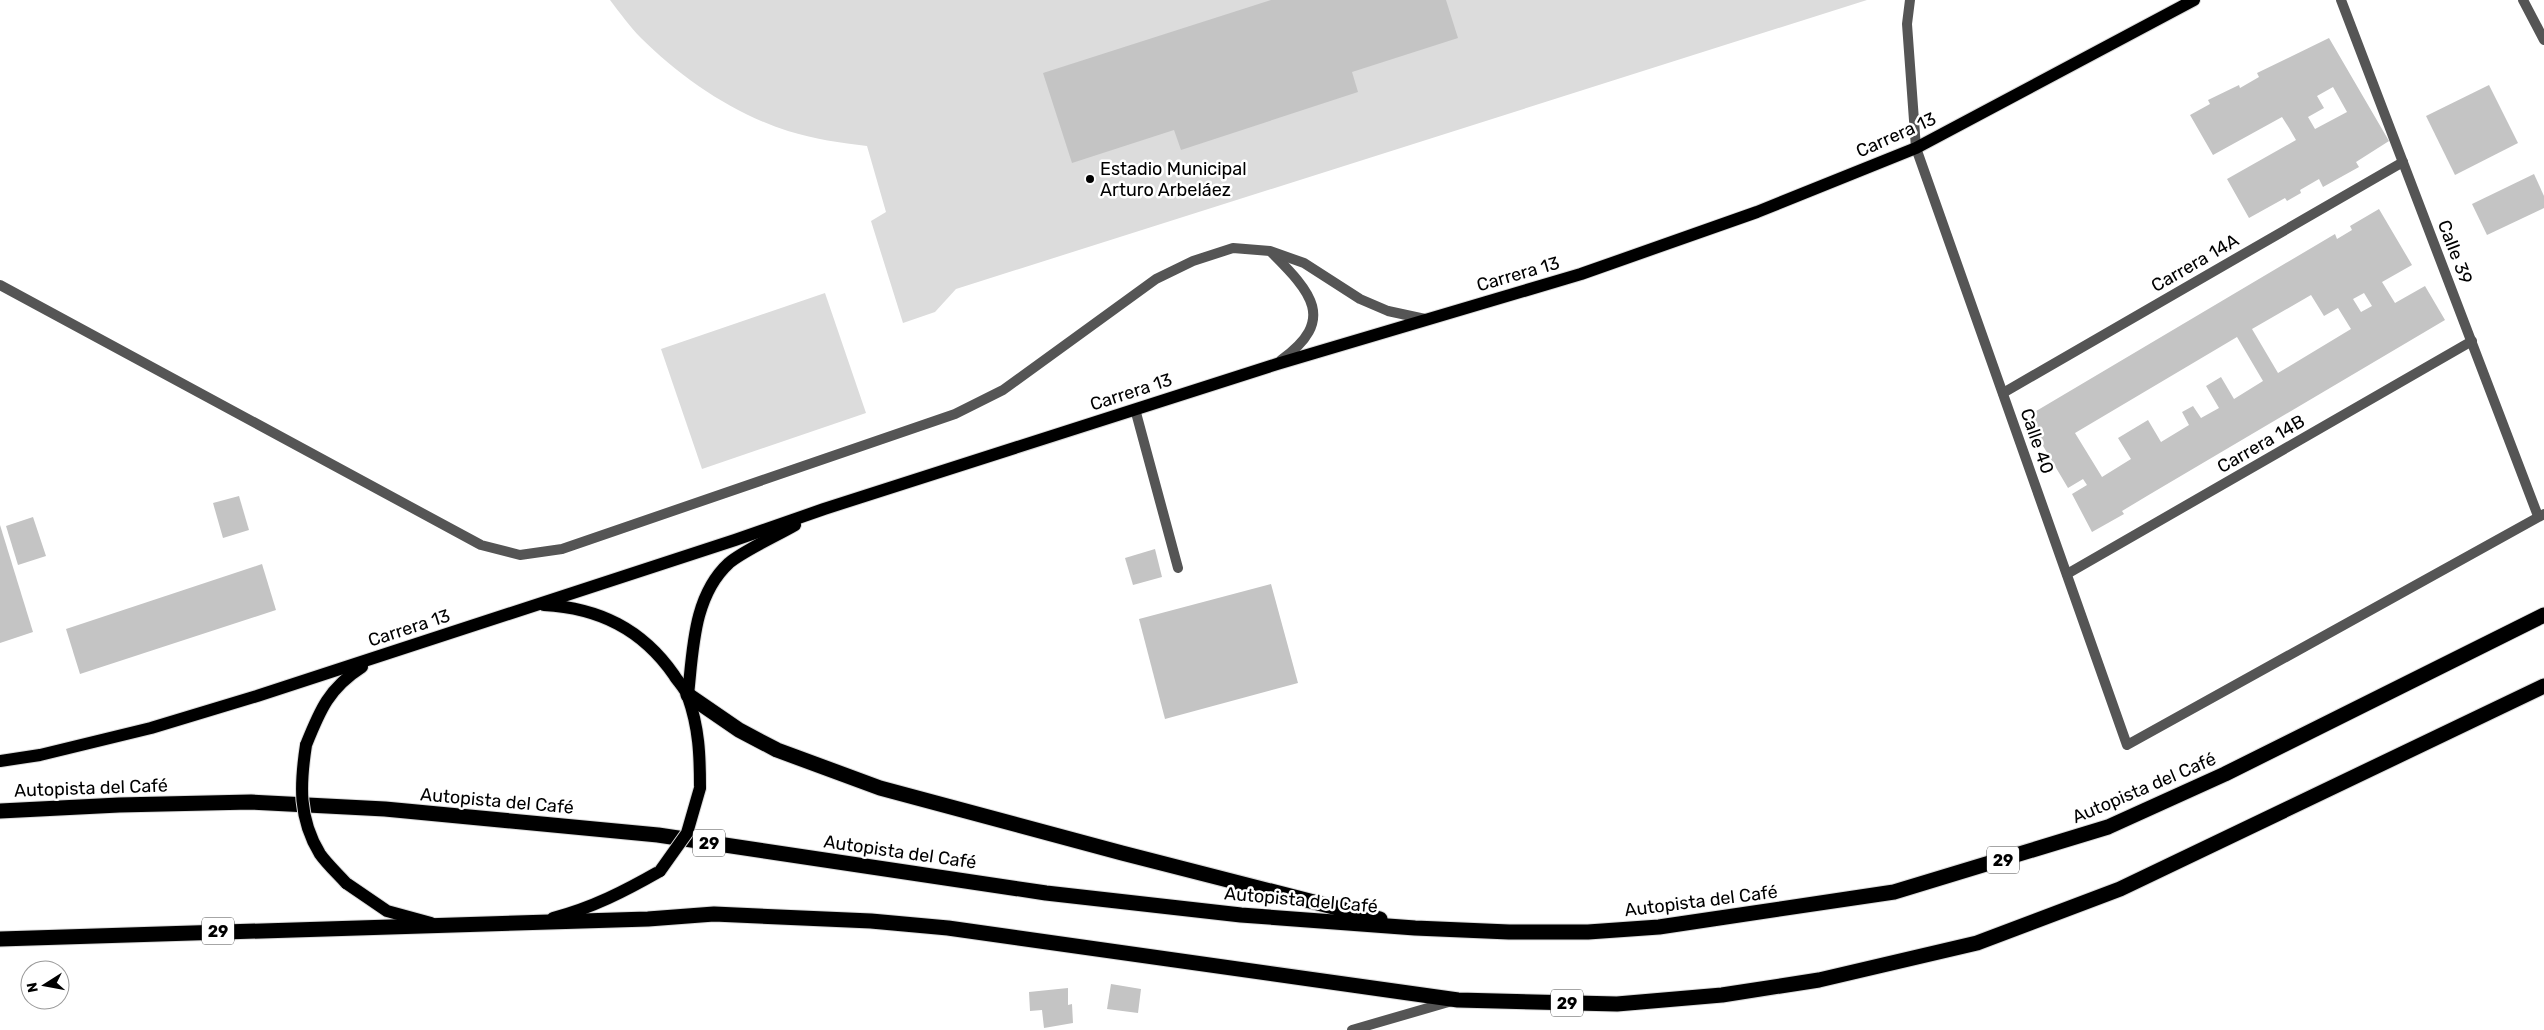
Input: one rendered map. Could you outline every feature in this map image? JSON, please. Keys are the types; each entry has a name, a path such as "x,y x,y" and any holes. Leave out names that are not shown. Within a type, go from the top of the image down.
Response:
{"highway":[{"name":"Autopista del Café","path":"0,811 119,804 251,802 394,810 658,835 1046,893 1241,915 1415,928 1509,932 1588,932 1658,927 1744,916 1894,892 2108,827 2225,774 2544,615"},
{"name":"29","path":"0,939 648,919 714,914 871,921 967,931 1458,1000 1617,1004 1722,995 1819,980 1977,942 2120,889 2544,686"},
{"path":"688,695 739,730 777,750 880,788 1415,928"}],"main road":[{"name":"Carrera 13","path":"0,761 40,754 151,728 257,696 824,509 1135,409 1277,364 1581,274 1757,212 1916,148 2194,0"},
{"name":"Carrera 13","path":"688,695 698,618 708,590 730,563 824,509"},
{"path":"534,922 578,912 620,894 660,871 687,833 700,788 700,740 688,695 665,662 636,635 603,615 568,606 537,604"},
{"path":"379,656 346,677 320,708 306,744 300,782 305,820 321,854 346,883 387,911 436,925"}],"street":[{"name":"Calle 40","path":"1910,0 1907,24 1916,148 2127,745 2541,515"},
{"name":"Calle 39","path":"2341,0 2541,515"},
{"path":"2523,0 2544,40"},
{"name":"Carrera 14A","path":"2003,393 2403,162"},
{"path":"0,285 481,545 520,555 562,550 955,414 1003,390 1156,279 1194,261 1233,248 1270,251 1304,263 1360,299 1388,311 1426,319"},
{"path":"1270,251 1299,280 1313,302 1313,326 1300,347 1277,364"},
{"name":"Carrera 14B","path":"2066,574 2472,341"},
{"path":"1135,409 1178,568"},
{"path":"1352,1030 1458,1000"}],"shaded area":[{"name":"Estadio Municipal Arturo Arbeláez","path":"610,0 1867,0 956,289 935,312 903,323 871,221 886,212 867,146 788,131 768,124 728,105 691,81 657,53 633,29"},
{"path":"825,293 866,413 702,469 661,349"}],"building":[{"path":"1271,0 1446,0 1458,38 1352,72 1358,92 1181,150 1174,130 1072,163 1043,73"},
{"path":"2329,38 2389,141 2356,162 2359,167 2323,187 2319,179 2300,190 2301,193 2287,201 2285,198 2249,218 2227,179 2296,140 2282,117 2213,155 2190,115 2210,104 2208,100 2239,85 2240,88 2259,77 2257,73","holes":["2333,87 2347,112 2315,129 2308,117 2324,108 2317,96"]},
{"path":"2489,85 2518,143 2455,175 2426,116"},
{"path":"2534,174 2544,196 2544,208 2487,235 2472,204"},
{"path":"2379,209 2412,265 2382,282 2395,303 2425,286 2445,320 2122,511 2124,514 2092,532 2072,494 2087,485 2083,479 2068,488 2026,417 2335,234 2337,239 2352,230 2350,226","holes":["2364,293 2372,306 2361,312 2353,299","2311,295 2324,316 2338,308 2351,329 2278,373 2252,329","2237,337 2263,381 2234,399 2221,377 2206,386 2219,408 2201,418 2193,406 2182,412 2189,425 2161,442 2148,420 2118,438 2131,459 2102,477 2075,433"]},
{"path":"239,496 249,530 223,538 213,503"},
{"path":"33,517 46,556 18,565 6,526"},
{"path":"0,525 33,632 0,643"},
{"path":"1155,549 1162,577 1133,585 1125,558"},
{"path":"262,564 276,610 80,674 66,629"},
{"path":"1271,584 1298,683 1165,719 1139,619"},
{"path":"1111,984 1141,989 1138,1013 1107,1009"},
{"path":"1068,988 1068,1005 1072,1004 1073,1023 1044,1028 1042,1010 1030,1011 1029,992"}],"place":[{"name":"Estadio Municipal Arturo Arbeláez","path":"1090,179"}]}
